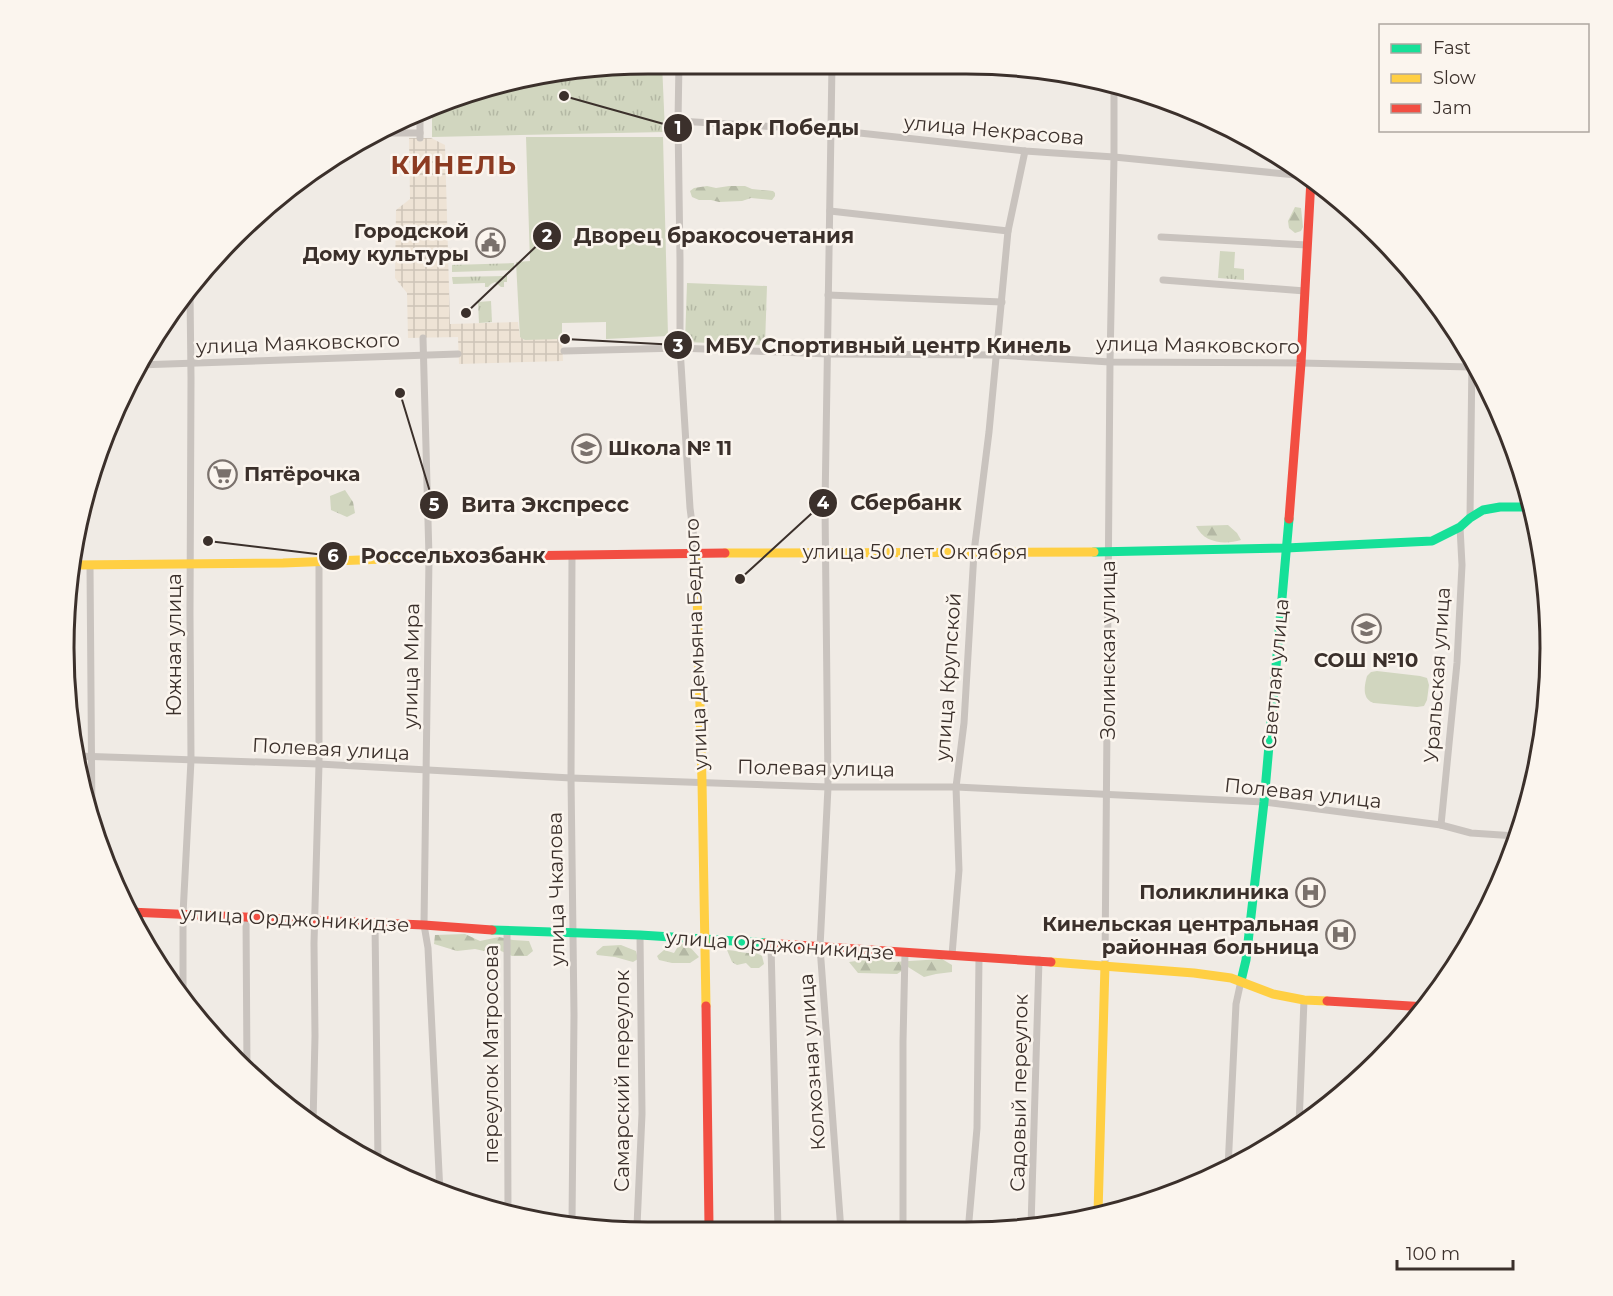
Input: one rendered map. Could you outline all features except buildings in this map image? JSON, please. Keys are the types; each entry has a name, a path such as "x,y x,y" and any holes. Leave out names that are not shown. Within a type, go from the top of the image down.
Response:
{"main road":[{"name":"Светлая улица","path":"1241,981 1246,960 1264,802 1301,363 1310,189"},
{"name":"улица 50 лет Октября","path":"80,565 319,562 429,557 825,552 1108,552 1286,548 1432,541 1460,527 1483,510 1522,507"},
{"name":"улица Демьяна Бедного","path":"696,554 709,1222"},
{"name":"улица Орджоникидзе","path":"138,912 507,931 640,935 1039,960 1194,973 1241,981 1273,994 1304,1000 1415,1005"},
{"name":"Золинская улица","path":"1098,1206 1105,965"}],"street":[{"name":"улица Демьяна Бедного","path":"679,74 680,348 690,508 696,554"},
{"name":"Колхозная улица","path":"832,74 825,552 828,787 820,947 841,1222"},
{"name":"Золинская улица","path":"1105,965 1114,93"},
{"path":"392,134 420,135 420,121"},
{"name":"улица Некрасова","path":"678,121 832,130 1025,151 1114,157 1290,174"},
{"name":"улица Крупской","path":"952,956 959,870 956,787 963,723 974,552 989,432 1008,231 1025,151"},
{"path":"830,211 1008,231"},
{"path":"1161,237 1307,245"},
{"path":"1162,280 1305,291"},
{"path":"828,295 1002,302"},
{"name":"Южная улица","path":"183,985 183,914 191,759 190,301"},
{"name":"улица Мира","path":"423,338 429,557 424,926 428,948 440,1183"},
{"name":"улица Маяковского","path":"564,351 680,348 828,354 997,355 1110,362 1466,367"},
{"name":"улица Маяковского","path":"148,365 459,354"},
{"path":"1470,518 1471,376"},
{"name":"Уральская улица","path":"1441,825 1456,663 1462,565 1460,527"},
{"name":"улица Чкалова","path":"572,555 572,1218"},
{"path":"313,1115 314,943 319,764 319,562"},
{"path":"90,565 92,790"},
{"name":"Полевая улица","path":"84,756 319,764 571,778 828,787 956,787 1264,802 1441,825 1471,833 1508,835"},
{"path":"246,917 247,1059"},
{"path":"375,924 378,1155"},
{"name":"переулок Матросова","path":"507,931 508,1205"},
{"name":"Самарский переулок","path":"637,1222 642,1114 640,935"},
{"path":"771,945 778,1222"},
{"path":"903,1222 905,953"},
{"path":"969,1222 977,1128 979,957"},
{"name":"Садовый переулок","path":"1032,1219 1039,960"},
{"name":"Светлая улица","path":"1228,1158 1236,1004 1241,981"},
{"path":"1299,1115 1304,1000"}],"green space":[{"path":"662,74 665,132 432,137 432,116 499,93 573,78"},
{"path":"526,137 663,137 668,336 606,339 606,322 562,323 562,339 535,341 520,338 516,262 530,261"},
{"path":"707,186 716,188 745,186 773,191 775,196 772,200 751,198 742,201 719,202 692,197 690,191 694,188"},
{"path":"1295,207 1301,208 1303,227 1301,231 1295,233 1289,228 1288,221"},
{"path":"1220,251 1235,252 1234,268 1244,269 1244,280 1218,278"},
{"path":"514,263 514,270 452,272 452,265"},
{"path":"507,276 504,287 495,282 488,287 485,287 485,283 453,284 452,277"},
{"path":"687,283 767,286 765,345 685,342"},
{"path":"491,301 492,322 479,323 478,302"},
{"path":"345,490 353,502 355,513 347,517 331,510 330,496"},
{"path":"1228,525 1241,540 1215,541 1204,536 1196,526"},
{"path":"1377,671 1427,678 1429,685 1424,706 1374,703 1367,699 1365,688 1367,676"},
{"path":"465,934 480,941 499,937 529,941 533,951 527,956 512,956 492,947 484,951 475,949 457,951 434,944 435,935"},
{"path":"680,943 689,946 699,957 690,963 659,960 657,956 664,950 674,953"},
{"path":"621,945 636,951 638,959 633,962 597,955 596,952 603,946"},
{"path":"727,950 758,954 762,956 764,964 759,968 751,968 746,963 737,965 732,962"},
{"path":"876,958 893,962 942,959 952,965 952,972 924,977 908,967 897,974 858,973 849,962"}],"shaded area":[{"path":"409,138 431,138 445,145 450,324 518,322 520,337 524,340 562,339 563,361 459,364 458,337 408,338 407,293 395,278 396,210 410,199"}],"traffic: fast":[{"path":"1094,552 1286,548 1432,541 1460,527 1483,510 1522,507"},
{"path":"1241,981 1246,960 1264,802 1289,519"},
{"path":"492,930 640,935 766,943"}],"traffic: slow":[{"path":"725,553 1094,552"},
{"path":"696,554 706,1006"},
{"path":"80,565 283,563 435,557"},
{"path":"1051,962 1231,978 1273,994 1304,1000 1327,1001"},
{"path":"1098,1206 1105,965"}],"traffic: jam":[{"path":"1289,519 1301,363 1310,189"},
{"path":"435,557 725,553"},
{"path":"138,912 492,930"},
{"path":"766,943 1051,962"},
{"path":"1327,1001 1414,1006"},
{"path":"706,1006 709,1222"}],"place":[{"name":"Парк Победы","path":"564,96"},
{"name":"Городской Дому культуры","path":"490,242"},
{"name":"Дворец бракосочетания","path":"466,313"},
{"name":"МБУ Спортивный центр Кинель","path":"565,339"},
{"name":"Вита Экспресс","path":"400,393"},
{"name":"Школа № 11","path":"587,448"},
{"name":"Пятёрочка","path":"223,474"},
{"name":"Россельхозбанк","path":"208,541"},
{"name":"Сбербанк","path":"740,579"},
{"name":"СОШ №10","path":"1366,629"},
{"name":"Поликлиника","path":"1310,892"},
{"name":"Кинельская центральная районная больница","path":"1340,935"}],"district":[{"name":"КИНЕЛЬ","path":"454,165"}]}
